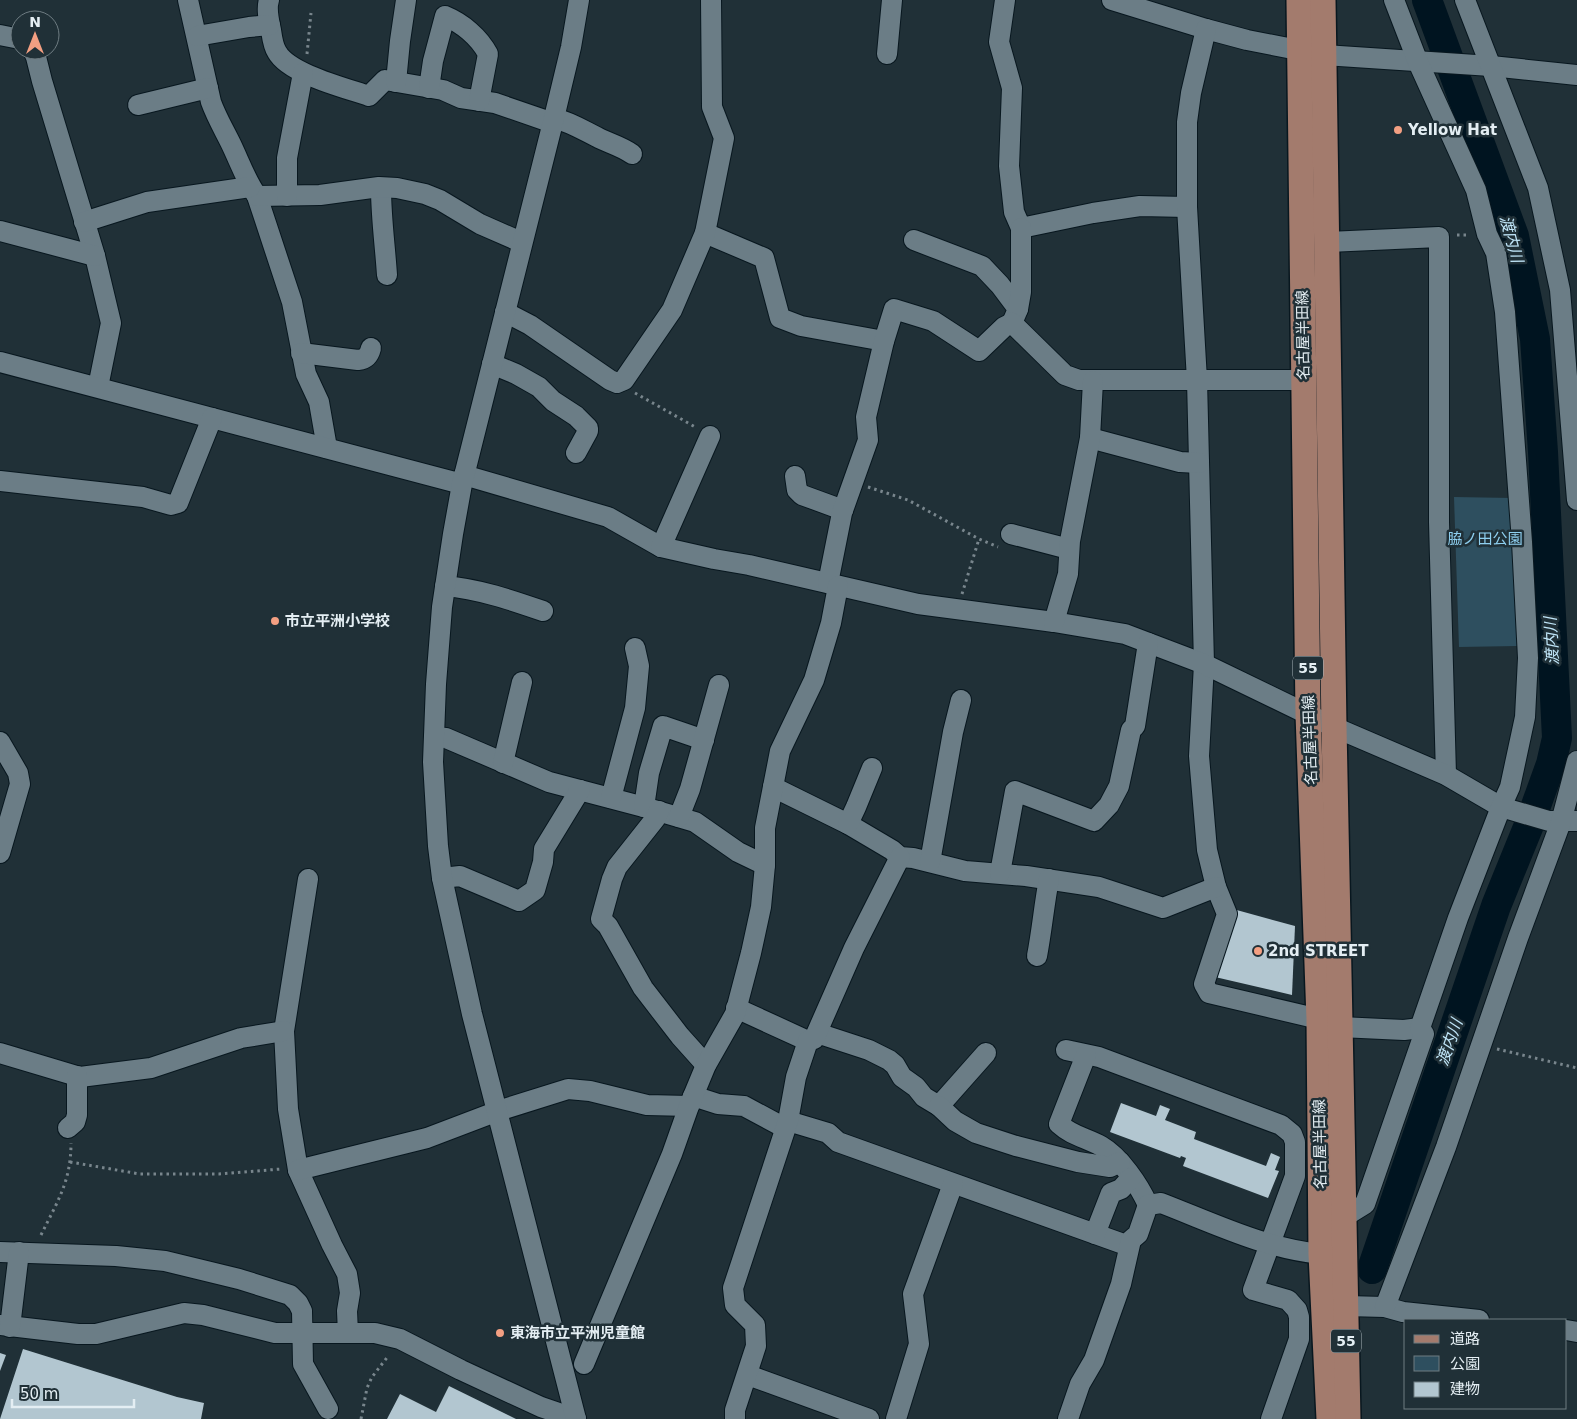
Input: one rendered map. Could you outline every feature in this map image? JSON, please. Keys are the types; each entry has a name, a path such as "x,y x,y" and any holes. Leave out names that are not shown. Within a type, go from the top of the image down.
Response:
{"main road":[{"name":"名古屋半田線","path":"1299,0 1308,714 1344,1217 1348,1419"},
{"name":"名古屋半田線","path":"1323,0 1334,727 1329,1023 1322,1254 1329,1419"}],"street":[{"path":"188,0 216,115 254,191 292,302 306,374 319,402 327,448"},
{"path":"270,0 267,6 277,53 303,73 370,96 385,80 443,90 461,98 495,104 553,120 564,120 596,137 620,146 632,154"},
{"path":"396,82 406,0"},
{"path":"576,1419 472,1014 442,878 432,762 436,684 445,586 463,480 571,47 579,0"},
{"path":"887,54 892,0"},
{"path":"584,1364 672,1154 706,1065 735,1014 761,907 765,865 765,828 780,751 814,680 831,623 833,584 844,510 868,440 866,417 884,341 894,309 933,322 979,351 1015,316 1021,292 1020,228 1014,212 1009,166 1012,88 999,42 1005,0"},
{"path":"1112,0 1206,29 1324,55 1484,66 1577,75"},
{"path":"1394,0 1426,62 1476,190 1487,234 1496,253 1505,312 1522,542 1528,658 1525,717 1505,808 1458,918 1420,1028"},
{"path":"1466,0 1484,66 1538,188 1560,290 1577,500"},
{"path":"505,312 530,325 590,368 617,383 624,380 672,310 705,233 724,138 712,107 709,1"},
{"path":"429,88 433,61 445,16 459,22 488,54 478,101"},
{"path":"197,36 249,27 270,26"},
{"path":"1206,29 1191,93 1187,122 1187,207 1197,380 1204,664 1199,756 1207,850 1216,886 1227,914 1204,984 1209,993 1329,1023 1404,1030 1420,1028"},
{"path":"37,60 94,256 111,323 98,388"},
{"path":"287,196 287,158 303,73"},
{"path":"138,105 208,88"},
{"path":"84,222 147,202 254,191 287,196 320,195 381,188 425,194 440,200 480,224 521,242"},
{"path":"381,188 381,219 387,274"},
{"path":"1020,228 1093,213 1140,206 1187,207"},
{"path":"0,231 94,256"},
{"path":"705,233 764,258 780,318 801,326 884,341"},
{"path":"1328,242 1439,237 1440,522 1446,775"},
{"path":"914,240 982,266 1000,285 1015,316 1065,375 1079,380 1094,381 1304,380"},
{"path":"301,353 358,360 365,359 370,353 371,348"},
{"path":"1,364 327,448 608,517 661,547 918,604 1054,622 1125,634 1204,664 1334,727 1446,775 1505,808 1562,821"},
{"path":"492,364 516,374 539,387 553,401 576,416 588,428 576,453"},
{"path":"1054,622 1068,574 1069,549 1090,438 1094,381"},
{"path":"0,481 143,497 171,505 178,503 212,418"},
{"path":"661,547 710,436"},
{"path":"1090,438 1180,462 1199,462"},
{"path":"795,476 796,490 802,495 844,510"},
{"path":"1014,535 1069,549"},
{"path":"445,586 461,587 543,611"},
{"path":"1000,873 1015,791 1094,821 1109,805 1119,786 1131,730 1135,726 1148,643"},
{"path":"611,798 635,708 640,666 635,648"},
{"path":"503,763 522,682"},
{"path":"679,817 690,788 719,685"},
{"path":"930,862 953,732 961,700"},
{"path":"704,740 663,726 649,773 651,809 655,819 617,867 601,919 608,926 644,988 680,1036 706,1065"},
{"path":"434,737 446,738 549,782 695,822 738,852 765,865"},
{"path":"0,742 18,773 20,784 0,853"},
{"path":"1384,1307 1446,1147 1562,821 1577,761"},
{"path":"848,824 872,768"},
{"path":"772,787 848,824 892,850 900,857 965,871 1000,873 1099,887 1163,908 1216,886"},
{"path":"442,878 460,876 519,901 535,890 543,862 544,849 580,790"},
{"path":"735,1419 735,1410 756,1346 755,1326 735,1305 734,1288 787,1125 796,1078 812,1037 900,857"},
{"path":"308,879 284,1031 288,1109 298,1168 332,1245 348,1274 350,1293 347,1311 348,1333"},
{"path":"1037,956 1042,929 1042,910 1048,879"},
{"path":"736,1008 812,1037 869,1050 889,1060 895,1065 902,1077 916,1087 924,1097 939,1106 955,1121 976,1133 1016,1146 1078,1162 1126,1170"},
{"path":"1344,1217 1365,1204 1424,1034 1420,1028"},
{"path":"0,1053 77,1076 151,1068 241,1038 284,1031"},
{"path":"1066,1050 1099,1057 1281,1126 1292,1134 1295,1142 1295,1176 1253,1290 1288,1300 1297,1310 1299,1317 1299,1339 1271,1419"},
{"path":"939,1106 986,1054"},
{"path":"1068,1419 1080,1384 1094,1360 1121,1284 1131,1240 1138,1234 1148,1205 1142,1192 1126,1170 1104,1148 1068,1132 1059,1124 1086,1055"},
{"path":"69,1127 75,1122 77,1115 77,1076"},
{"path":"298,1168 427,1138 498,1111 568,1090 578,1089 647,1105 691,1101 744,1106 787,1125 828,1133 838,1142 1129,1246"},
{"path":"1094,1234 1111,1193 1122,1189 1126,1170"},
{"path":"896,1419 919,1344 913,1294 952,1184"},
{"path":"1148,1205 1161,1203 1271,1244 1290,1250 1322,1254"},
{"path":"328,1409 303,1364 303,1334 302,1311 298,1303 290,1295 165,1261 9,1252 5,1326 78,1334 96,1334 184,1313 203,1315 275,1333 303,1334 375,1333 395,1338 541,1407 576,1419"},
{"path":"1346,1306 1384,1307 1403,1312 1470,1319"},
{"path":"748,1375 869,1419"}],"path":[{"path":"303,73 307,62 311,13"},
{"path":"1439,237 1487,234"},
{"path":"617,383 710,436"},
{"path":"853,481 908,500 979,540 1012,552 1017,546 1014,535"},
{"path":"957,609 979,540"},
{"path":"1481,1046 1577,1068"},
{"path":"39,1253 40,1237 66,1184 70,1162 69,1127"},
{"path":"70,1162 140,1174 219,1174 298,1168"},
{"path":"361,1419 367,1388 372,1377 389,1354 395,1338"}],"green space":[{"name":"脇ノ田公園","path":"1454,497 1512,498 1517,646 1459,647"}],"building":[{"name":"2nd STREET","path":"1233,909 1295,926 1292,995 1215,977"},
{"path":"1121,1103 1156,1116 1160,1105 1170,1109 1165,1120 1196,1132 1194,1139 1266,1166 1271,1153 1280,1157 1275,1170 1279,1171 1268,1198 1183,1166 1186,1158 1181,1156 1180,1158 1110,1132"},
{"path":"23,1349 177,1397 204,1403 201,1419 0,1419"},
{"path":"0,1353 6,1355 0,1371"},
{"path":"449,1386 516,1419 387,1419 400,1394 436,1412"}],"waterway":[{"name":"渡内川","path":"1372,1269 1496,906 1529,825 1551,764 1557,738 1543,452 1535,339 1514,236 1427,0"}],"place":[{"name":"Yellow Hat","path":"1398,130"},
{"name":"市立平洲小学校","path":"275,621"},
{"name":"2nd STREET","path":"1258,951"},
{"name":"東海市立平洲児童館","path":"500,1333"}]}
